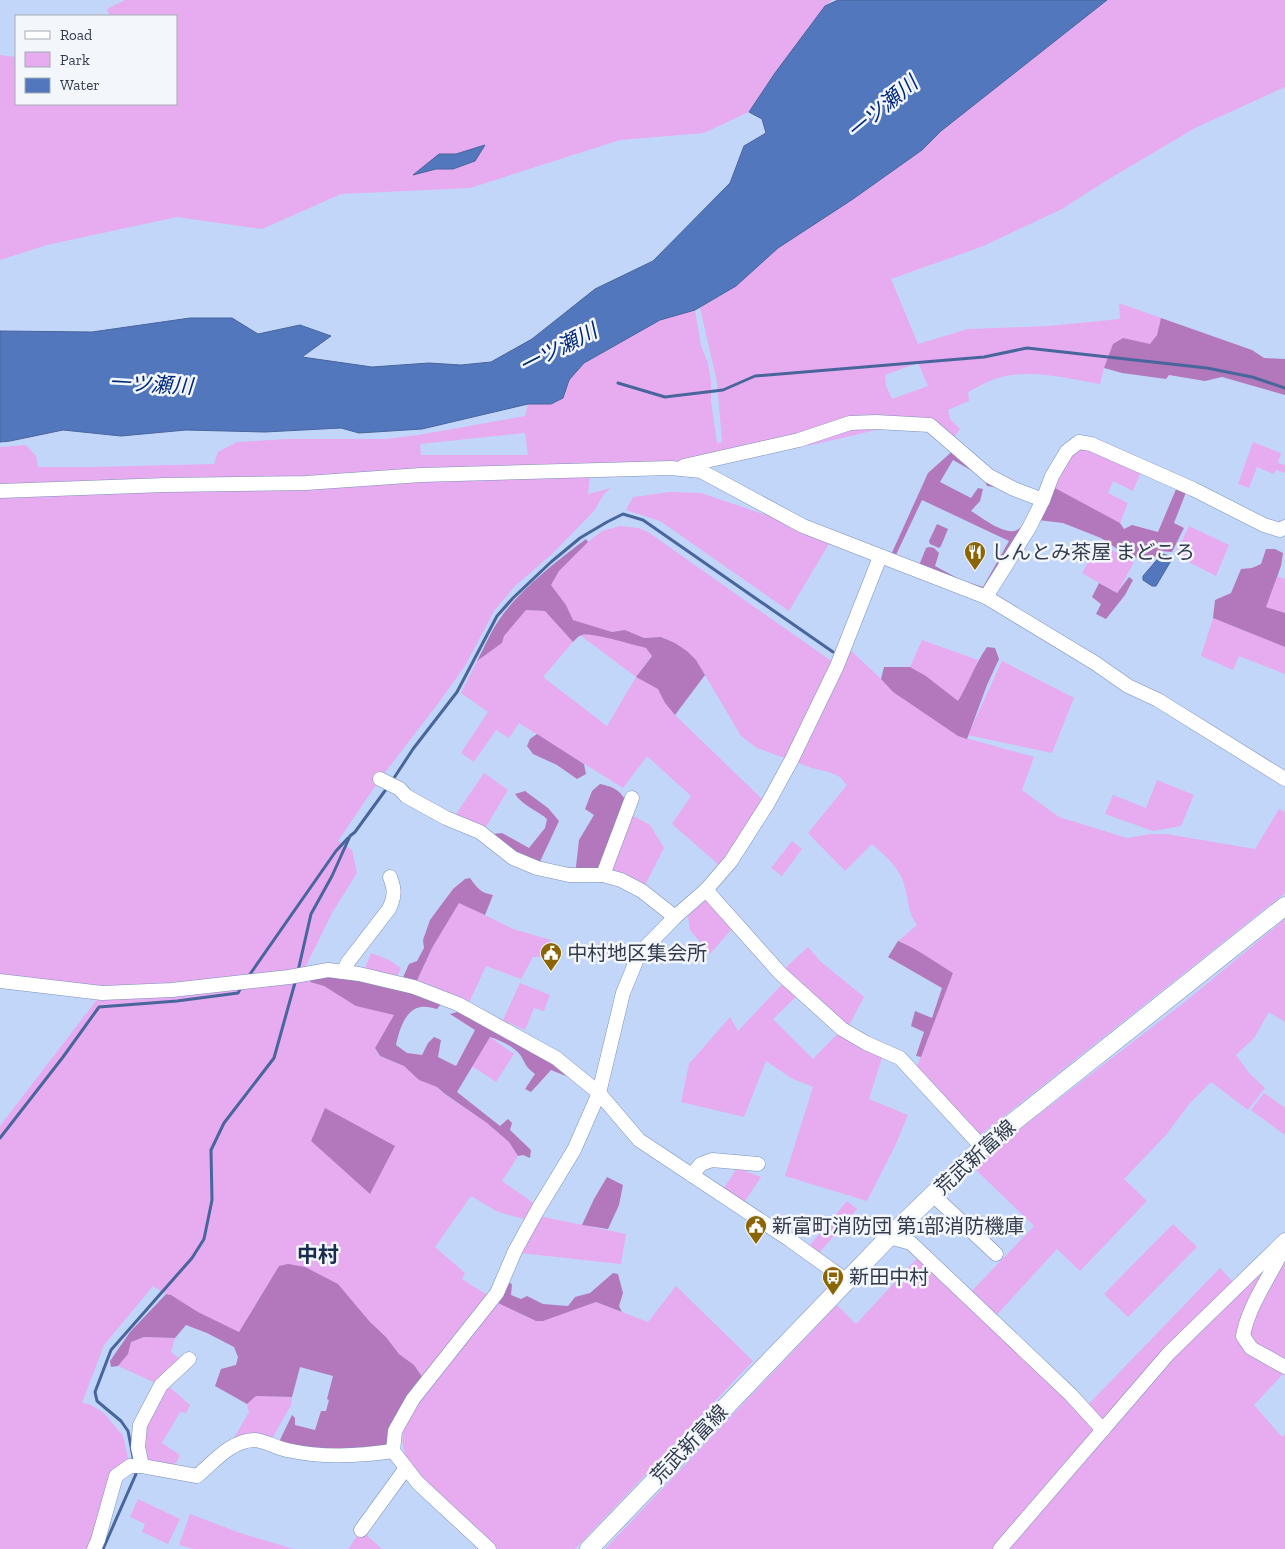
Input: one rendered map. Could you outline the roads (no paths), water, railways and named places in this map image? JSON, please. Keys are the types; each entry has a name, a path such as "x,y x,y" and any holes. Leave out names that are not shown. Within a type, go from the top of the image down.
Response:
{"main road":[{"name":"荒武新富線","path":"589,1549 889,1237 982,1147 1285,906"}],"street":[{"path":"671,468 799,440 850,423 876,422 930,425 989,476 1014,489 1043,500"},
{"path":"986,597 1029,528 1052,476 1067,451 1079,442 1091,444 1184,485 1264,525 1280,530 1285,527"},
{"path":"0,491 166,484 306,483 421,475 671,468 701,471 803,526 986,597 1095,663 1128,686 1158,700 1285,779"},
{"path":"489,1549 418,1483 406,1468 393,1451 395,1431 413,1399 497,1293 515,1251 574,1150 599,1093 623,993 639,954 675,917 706,890 731,861 769,801 791,761 837,666 880,557"},
{"path":"386,782 400,789 406,796 446,818 480,832 513,858 537,868 569,875 603,875 621,880 642,891 675,917"},
{"path":"603,875 632,798"},
{"path":"344,972 348,962 389,909 394,899 395,891 390,877"},
{"path":"706,890 780,973 842,1028 866,1043 900,1058 982,1147"},
{"path":"0,981 102,993 172,990 298,976 328,970 414,987 458,1004 556,1058 599,1093 640,1140 847,1281"},
{"path":"692,1175 701,1164 712,1160 758,1164"},
{"path":"933,1195 996,1254"},
{"path":"889,1237 911,1243 1071,1395 1103,1430"},
{"path":"1000,1549 1169,1353 1285,1240"},
{"path":"1285,1244 1279,1259 1252,1308 1243,1336 1252,1348 1285,1367"},
{"path":"142,1466 138,1447 140,1425 161,1385 189,1359"},
{"path":"94,1549 116,1476 130,1466 142,1466 197,1476 229,1447 254,1440 285,1450 318,1455 355,1456 393,1451"},
{"path":"361,1530 406,1468"}],"water":[{"name":"一ツ瀬川","path":"838,0 1107,0 941,131 922,150 853,199 778,248 736,286 695,310 660,320 584,363 569,380 563,398 551,404 528,404 422,429 359,433 341,428 265,432 186,430 121,436 63,430 0,442 0,331 92,332 190,318 232,318 258,334 300,325 331,336 302,357 372,367 429,363 461,365 491,362 532,339 595,289 653,261 730,183 744,146 766,133 762,119 749,112 775,73 825,6"},
{"path":"485,145 475,161 453,169 436,169 413,175 439,154 456,154"},
{"path":"1162,554 1170,556 1172,559 1156,586 1152,586 1143,580 1143,576"}],"waterway":[{"path":"618,383 665,397 723,390 755,376 984,357 1027,348 1207,368 1252,377 1285,388"},
{"path":"392,781 413,749 457,692 497,616 551,562 580,538 623,514 643,520 833,652"},
{"path":"298,971 311,914 332,876 350,836 355,832 387,788"},
{"path":"248,977 336,851 348,838"},
{"path":"134,1462 128,1431 121,1421 97,1401 95,1392 111,1350 192,1258 204,1239 212,1200 211,1150 224,1123 274,1058 296,979"},
{"path":"0,1138 99,1007 177,1001 238,993 242,986"},
{"path":"103,1549 136,1474 135,1471"}],"place":[{"name":"しんとみ茶屋 まどころ","path":"975,571"},
{"name":"中村地区集会所","path":"551,972"},
{"name":"新富町消防団 第1部消防機庫","path":"756,1245"},
{"name":"新田中村","path":"833,1296"}],"district":[{"name":"中村","path":"318,1254"}]}
